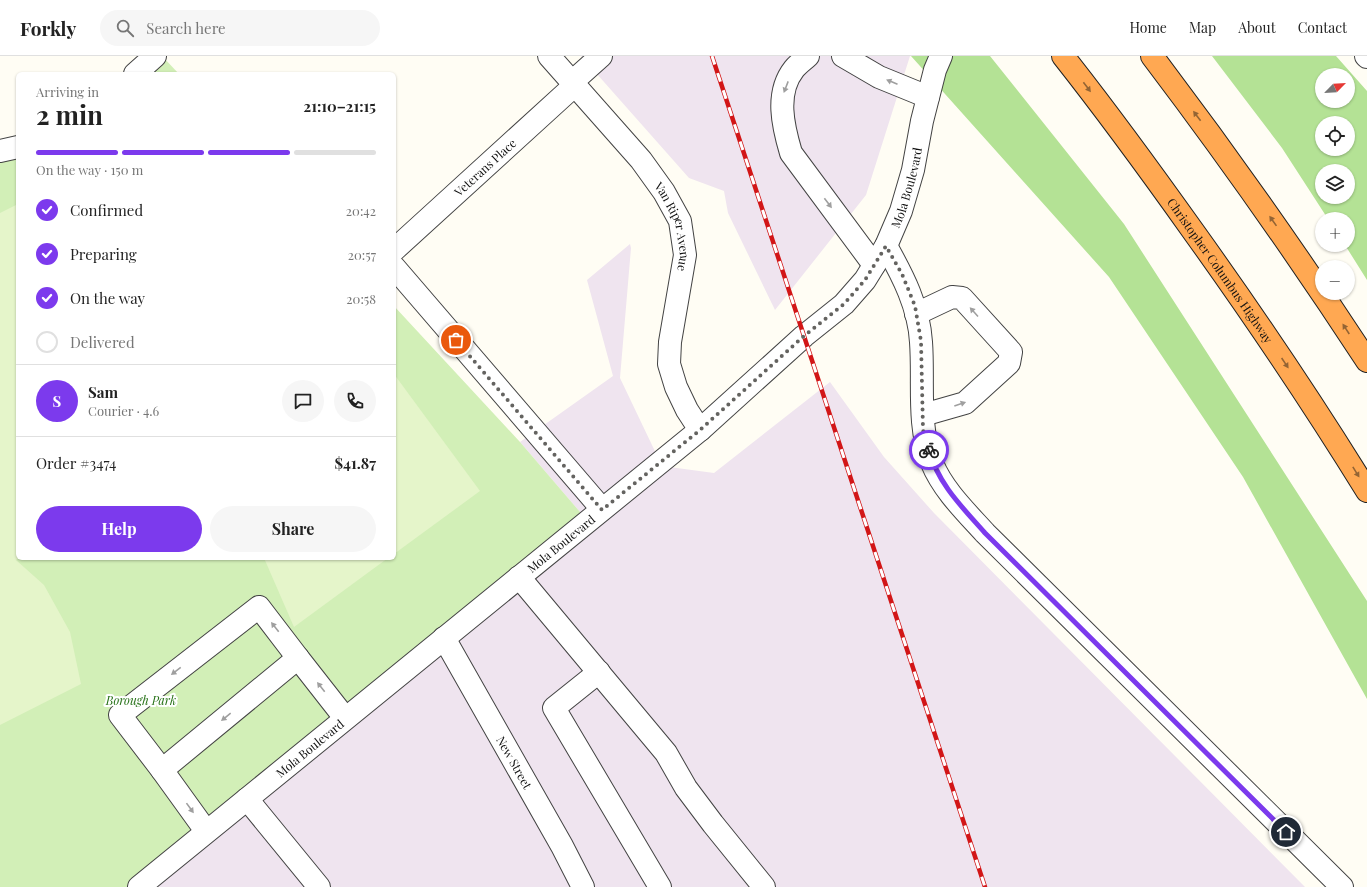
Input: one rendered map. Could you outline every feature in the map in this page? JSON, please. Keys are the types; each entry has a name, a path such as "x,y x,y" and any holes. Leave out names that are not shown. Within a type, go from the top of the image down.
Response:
{"highway":[{"name":"Christopher Columbus Highway","path":"1063,56 1215,262 1307,396 1367,491"},
{"path":"1152,56 1230,161 1367,361"}],"street":[{"path":"136,72 155,56"},
{"name":"Van Riper Avenue","path":"549,56 641,160 664,192 680,221 685,255 670,342 669,364 676,387 687,410 700,430"},
{"name":"Veterans Place","path":"396,248 574,83 601,56"},
{"path":"808,56 794,69 783,90 785,132 791,153 874,265"},
{"path":"843,56 879,77 928,97"},
{"name":"Mola Boulevard","path":"145,885 206,831 700,430 804,336 844,304 865,280 886,246 901,211 913,170 928,97 935,70 941,56"},
{"path":"0,151 16,147"},
{"path":"886,246 902,274 915,306 921,341 923,430 932,463 948,491 985,533 1342,887"},
{"path":"396,269 602,510"},
{"path":"916,314 952,297 962,298 1011,352 1009,363 965,403 923,415"},
{"path":"519,577 666,753 686,788 764,887"},
{"path":"206,831 120,715 259,607 345,718"},
{"name":"New Street","path":"444,638 562,846 583,887"},
{"path":"162,770 298,658"},
{"path":"598,672 554,708 660,887"},
{"path":"247,799 319,887"}],"shaded area":[{"path":"581,56 910,56 866,195 775,310 728,213 724,191 689,178"},
{"path":"630,244 631,248 620,378 662,466 714,473 830,382 884,457 934,513 1305,887 136,887 586,519 520,442 613,376 587,280"}],"green space":[{"path":"162,56 177,72 139,72"},
{"path":"911,56 990,56 1124,224 1367,601 1367,699 1243,477 1109,277"},
{"path":"1212,56 1336,56 1347,68 1315,68 1315,108 1355,108 1355,77 1367,91 1367,280 1349,252 1355,252 1355,212 1323,212 1318,204 1355,204 1355,164 1315,164 1315,199 1282,148"},
{"name":"Borough Park","path":"16,145 16,560 396,560 396,308 520,442 586,519 136,887 0,887 0,149"},
{"path":"16,205 16,560 44,585 70,632 81,684 0,725 0,213"},
{"path":"396,377 480,491 396,553"},
{"path":"265,560 385,560 294,627"}],"railway":[{"path":"712,56 985,887"}],"way so far":[{"path":"456,340 602,510 700,430 804,336 844,304 865,280 886,246 902,274 915,306 921,341 923,430 929,450"}],"route":[{"path":"929,450 932,463 948,491 985,533 1286,832"}]}
